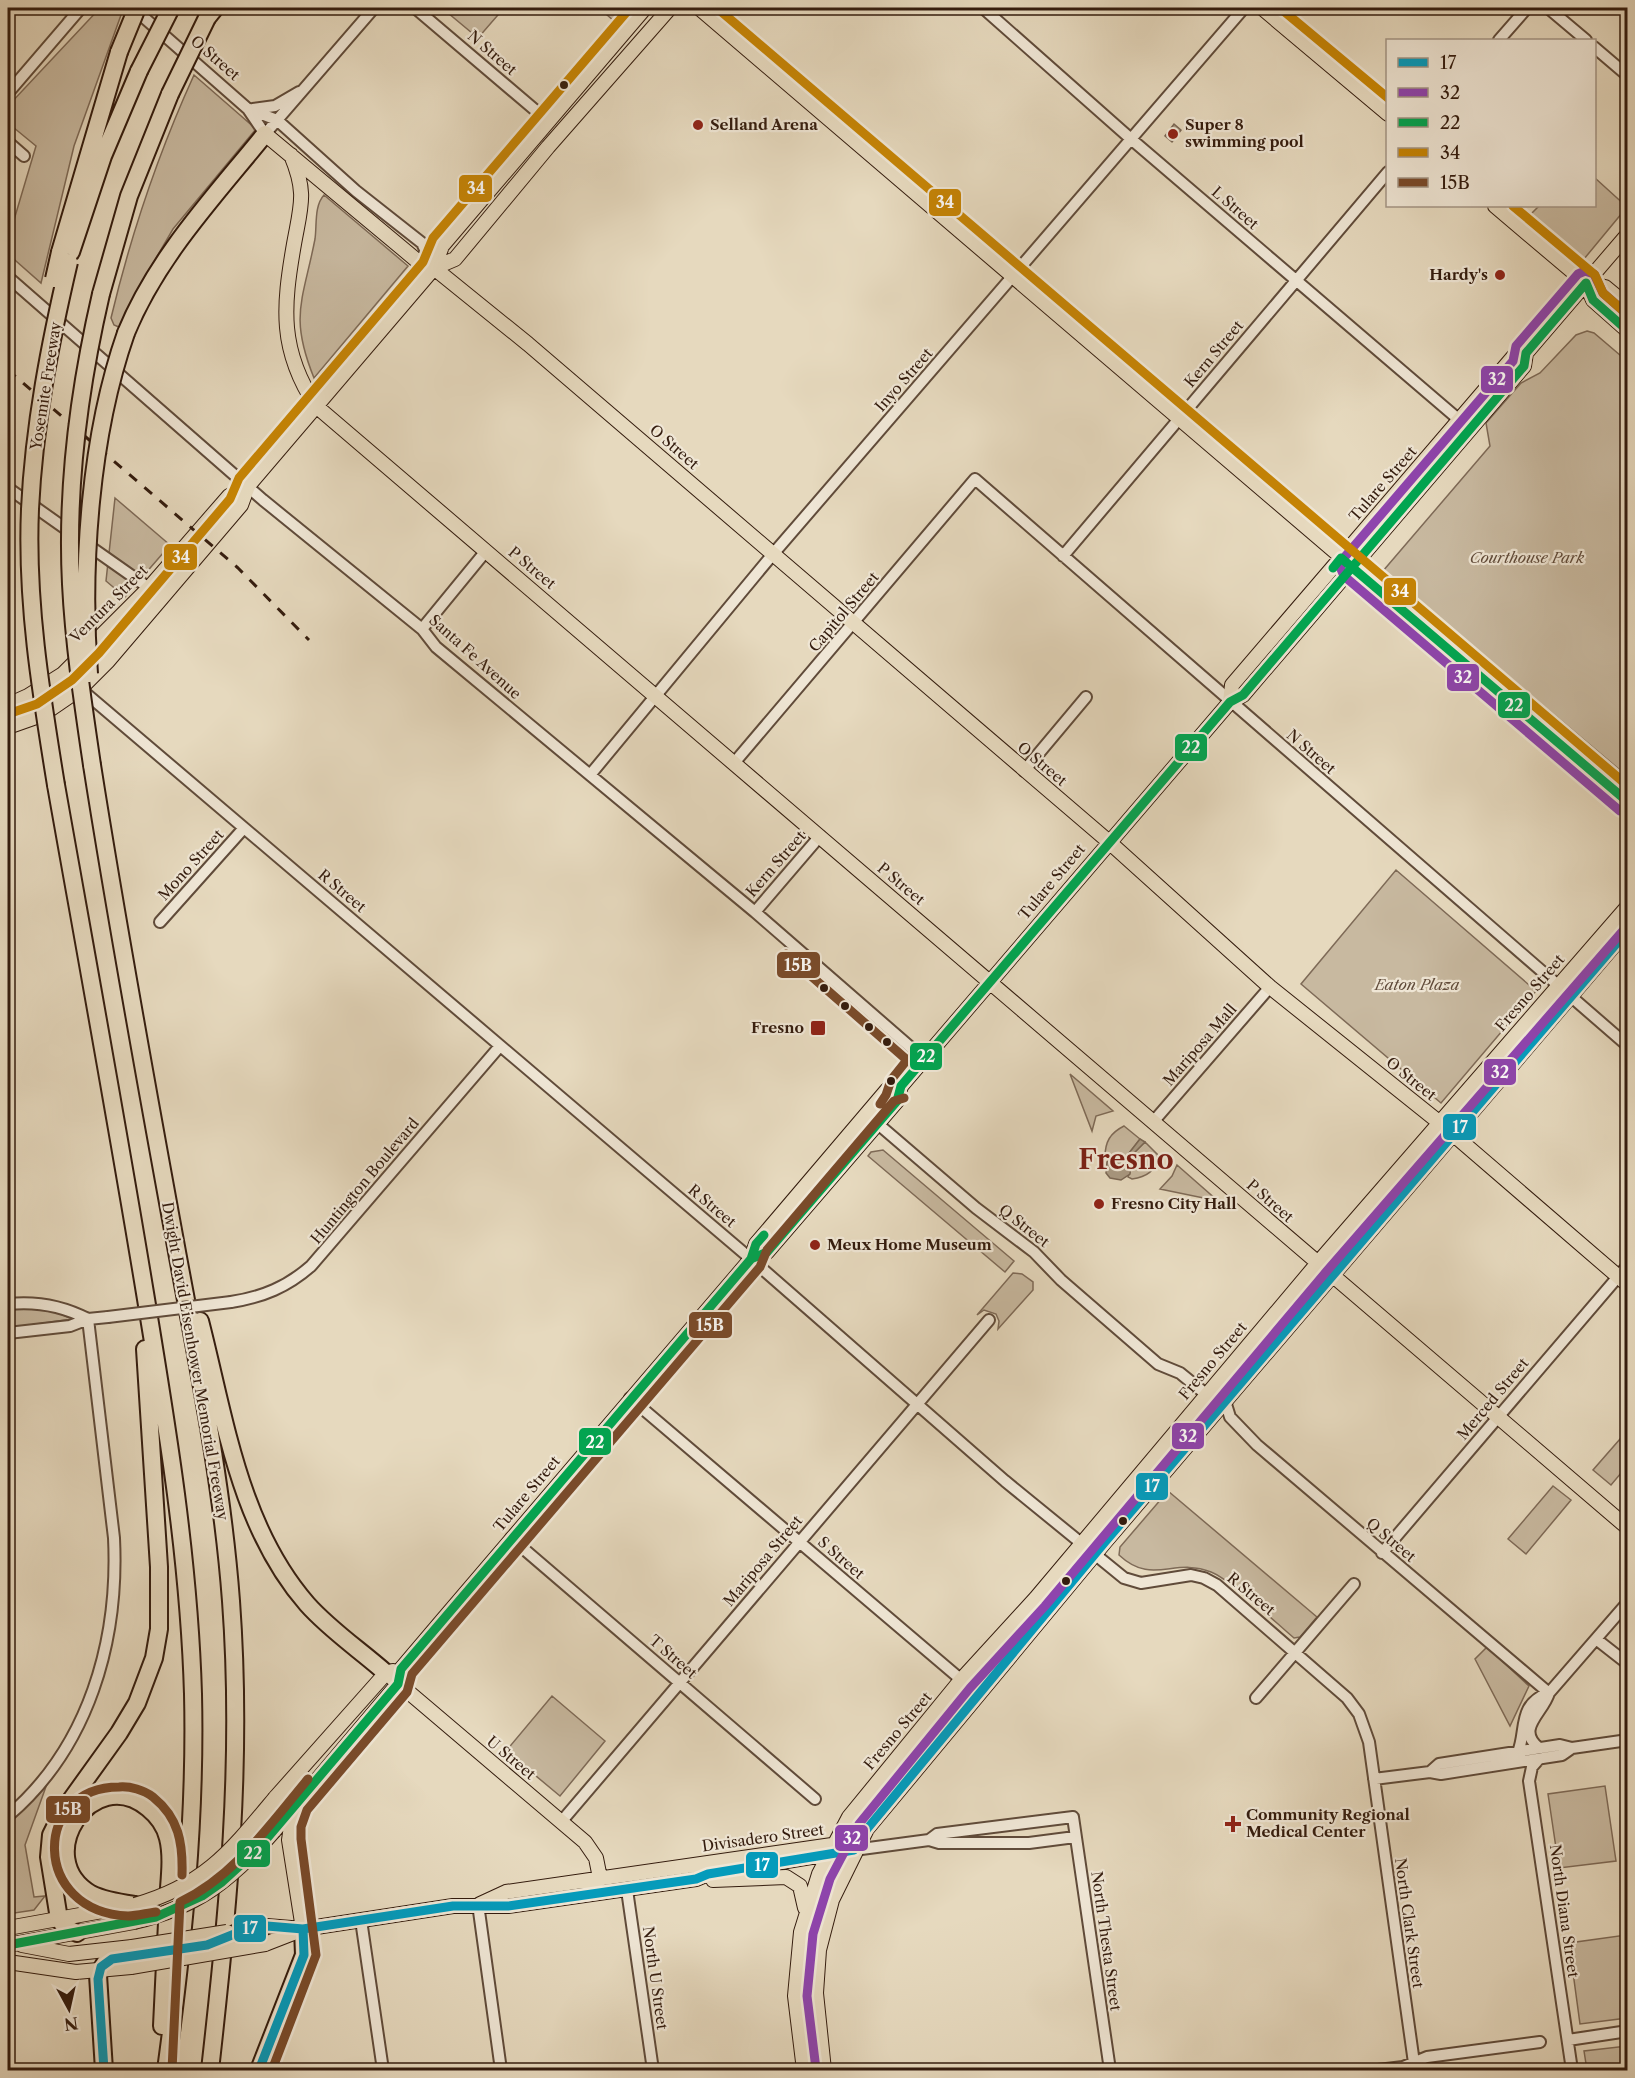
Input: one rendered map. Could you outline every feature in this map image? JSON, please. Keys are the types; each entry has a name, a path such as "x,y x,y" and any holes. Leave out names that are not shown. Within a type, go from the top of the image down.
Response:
{"highway":[{"path":"65,257 118,52 137,8"},
{"path":"65,257 103,156 139,70 171,8"},
{"path":"93,772 75,642 70,527 77,424 90,343 101,294 129,196 170,94 212,11"},
{"path":"93,772 94,708 87,614 91,519 106,407 126,333 144,292 168,254 265,134"},
{"name":"Yosemite Freeway","path":"65,257 38,359 30,531 32,606 38,672 56,785 139,1255"},
{"name":"Dwight David Eisenhower Memorial Freeway","path":"93,772 214,1457 231,1601 234,1677 234,1825 229,1902 210,2070"},
{"path":"167,1195 243,1486 255,1522 276,1561 308,1605 395,1675"},
{"path":"77,1933 66,1928 59,1919 49,1857 53,1829 137,1703 154,1658 159,1629 159,1568 139,1255"},
{"path":"139,1255 173,1464 184,1554 193,1693 193,1828 166,2070"},
{"path":"132,1910 98,1898 85,1890 71,1872 66,1857 67,1839 78,1814 95,1802 113,1796 140,1802 160,1820 169,1842 160,2070"},
{"path":"104,2070 99,1971 108,1961 207,1945 247,1929"},
{"path":"259,2070 304,1955 303,1929"}],"main road":[{"name":"Ventura Street","path":"8,727 42,715 80,689 108,661 241,506 248,486 434,268 442,246 645,8"},
{"name":"Ventura Street","path":"434,268 455,260 548,147 670,8"},
{"path":"699,8 1628,802"},
{"path":"1262,8 1386,112"},
{"name":"O Street","path":"265,134 415,258 434,268 528,344 1108,841 1270,987 1440,1123 1623,1281"},
{"name":"P Street","path":"291,155 300,176 303,199 286,299 286,332 297,374 316,406 990,981 1496,1418 1628,1528"},
{"path":"303,199 307,190 323,181"},
{"path":"1496,207 1586,283 1593,300 1628,331"},
{"name":"Tulare Street","path":"751,1259 767,1252 878,1124 897,1101 901,1086 1108,841 1230,702 1232,685 1347,562 1465,424 1524,366 1526,353 1628,234"},
{"path":"1586,283 1605,286 1628,306"},
{"name":"Ventura Street","path":"8,705 28,696 63,674 149,588 229,495 248,486"},
{"name":"Fresno Street","path":"805,1915 830,1851 849,1817 961,1680 1082,1544 1317,1264 1628,906"},
{"path":"824,2070 816,1972 832,1900 867,1828 1095,1554 1628,929"},
{"name":"Tulare Street","path":"132,1910 177,1910 208,1894 238,1870 297,1804 395,1675 751,1259 756,1244 887,1090 901,1086"},
{"name":"Tulare Street","path":"132,1910 176,1891 210,1870 236,1846 275,1798 395,1675"},
{"name":"U Street","path":"395,1675 591,1850 596,1858 600,1878"},
{"path":"297,1804 289,1825 289,1840 303,1929"},
{"name":"Divisadero Street","path":"478,1904 506,1892 708,1862 855,1850"},
{"name":"Divisadero Street","path":"10,1943 69,1954 132,1957 265,1944 303,1929 478,1904 508,1906 627,1890 696,1879 708,1874 830,1851"},
{"path":"627,1890 640,1880 681,1874 708,1862"},
{"path":"696,1879 743,1881 788,1877 797,1882 802,1891 805,1915 798,1948 795,1996 804,2070"},
{"path":"526,1903 556,1891 592,1887 600,1878"},
{"path":"8,1928 132,1910"},
{"path":"10,1943 77,1933 132,1910"},
{"name":"Divisadero Street","path":"247,1929 267,1926 303,1929"},
{"path":"8,1962 65,1971 99,1971"}],"street":[{"path":"8,93 81,8"},
{"name":"O Street","path":"132,8 248,109 265,134"},
{"path":"265,134 374,8"},
{"name":"N Street","path":"415,8 548,122"},
{"name":"L Street","path":"983,8 1131,139 1465,424"},
{"name":"Inyo Street","path":"590,775 773,554 1244,8"},
{"path":"1500,39 1527,8"},
{"path":"1548,8 1586,39"},
{"path":"1596,49 1628,76"},
{"path":"248,109 275,106 299,92"},
{"name":"O Street","path":"248,109 278,120 356,191 422,243 434,268"},
{"path":"8,142 24,156"},
{"name":"Kern Street","path":"1063,556 1386,174"},
{"name":"Santa Fe Avenue","path":"8,277 248,486 422,629 436,647 755,912 924,1059"},
{"name":"N Street","path":"975,479 1628,1046"},
{"name":"Capitol Street","path":"735,763 975,479"},
{"path":"8,488 149,588"},
{"path":"422,629 486,552"},
{"name":"R Street","path":"63,674 751,1259 1005,1481 1124,1578 1134,1582 1151,1583 1191,1575 1210,1580 1296,1651 1347,1698 1359,1714 1369,1742 1374,1779"},
{"path":"1024,771 1086,697"},
{"name":"Mono Street","path":"160,922 244,828"},
{"name":"Kern Street","path":"755,912 820,836"},
{"name":"Mariposa Mall","path":"1153,1122 1270,987"},
{"name":"Huntington Boulevard","path":"8,1333 70,1326 88,1319 252,1299 277,1290 311,1266 500,1046"},
{"name":"Q Street","path":"878,1124 976,1208 1034,1252 1061,1280 1158,1364 1180,1373 1207,1395"},
{"name":"Merced Street","path":"1382,1553 1496,1418 1623,1281 1628,1265"},
{"path":"8,1304 39,1303 72,1310 88,1319 116,1564 111,1624 100,1671 75,1732 40,1783 8,1816"},
{"name":"Mariposa Street","path":"561,1822 989,1320"},
{"name":"S Street","path":"630,1398 978,1694"},
{"name":"Q Street","path":"1225,1401 1230,1417 1257,1445 1548,1693"},
{"name":"T Street","path":"511,1538 815,1799"},
{"path":"1256,1698 1354,1584"},
{"path":"1539,1754 1529,1729 1548,1693 1628,1602"},
{"path":"1596,1639 1628,1664"},
{"path":"1518,1752 1526,1714 1540,1696 1548,1693"},
{"path":"1374,1779 1430,1772 1441,1774 1539,1754 1560,1745 1572,1748 1628,1740"},
{"path":"1430,1772 1439,1764 1518,1752 1539,1754"},
{"name":"North Diana Street","path":"1539,1754 1530,1771 1529,1781 1572,2070"},
{"name":"North Clark Street","path":"1374,1779 1414,2066"},
{"name":"North Thesta Street","path":"929,1840 937,1834 1073,1817 1110,2070"},
{"path":"855,1850 929,1840 939,1843 1029,1842 1076,1837"},
{"name":"North U Street","path":"627,1890 653,2070"},
{"path":"478,1904 501,2070"},
{"path":"361,1920 383,2070"},
{"path":"1568,2040 1628,2031"},
{"path":"1378,2070 1414,2066 1427,2057 1540,2042"}],"green space":[{"path":"100,8 111,8 121,15 74,146 41,283 8,254 8,240 36,146 8,123 8,106"},
{"path":"442,8 504,8 478,38"},
{"path":"599,8 626,8 614,21"},
{"path":"194,75 256,129 173,229 138,289 121,328 114,325 111,318 127,256 157,164"},
{"path":"1596,179 1627,207 1584,259 1531,214 1538,207 1596,207"},
{"path":"324,195 408,266 314,378 306,357 300,323 303,294 315,239 317,210"},
{"name":"Courthouse Park","path":"1587,331 1594,333 1627,361 1627,776 1383,571 1490,446 1486,423 1521,383 1540,373 1576,335"},
{"path":"115,498 170,545 125,597 106,581"},
{"name":"Eaton Plaza","path":"1396,870 1536,991 1441,1103 1301,984"},
{"path":"1070,1074 1113,1111 1096,1116 1092,1131"},
{"path":"1124,1126 1140,1139 1126,1157 1109,1160 1105,1157 1107,1142"},
{"path":"1145,1142 1159,1156 1150,1172 1132,1179 1128,1177 1131,1169 1128,1159"},
{"path":"883,1150 1014,1261 1005,1272 868,1156 871,1152"},
{"path":"1177,1165 1218,1201 1160,1189 1172,1176"},
{"path":"1013,1273 1022,1274 1033,1282 1033,1290 998,1329 999,1321 996,1314 984,1310 977,1315"},
{"path":"8,1307 52,1310 72,1319 8,1328"},
{"path":"1627,1431 1627,1466 1611,1485 1593,1470"},
{"path":"1553,1486 1571,1500 1526,1554 1508,1539"},
{"path":"1168,1491 1317,1617 1300,1637 1294,1638 1220,1576 1198,1568 1142,1569 1119,1555 1120,1547"},
{"path":"1487,1647 1529,1686 1510,1726 1475,1659"},
{"path":"552,1696 605,1741 560,1796 506,1751"},
{"path":"48,1781 25,1845 34,1897 45,1896 34,1910 8,1914 8,1823"},
{"path":"1605,1786 1616,1861 1559,1868 1548,1794"},
{"path":"1626,1935 1627,2018 1580,2024 1569,1943"},
{"path":"1627,2046 1627,2070 1587,2070 1584,2051"}],"shaded area":[{"name":"Super 8 swimming pool","path":"1174,124 1181,130 1172,142 1165,136"},
{"path":"1140,1139 1145,1142 1128,1159 1131,1164 1130,1174 1121,1180 1110,1178 1106,1173 1107,1162 1115,1156 1126,1157"}],"railway":[{"path":"8,370 238,568 309,640"}],"transit line":[{"name":"34","path":"8,714 37,704 72,680 99,653 230,499 239,478 423,262 433,238 630,8"},
{"name":"34","path":"717,8 1628,786"},
{"name":"34","path":"1280,8 1386,96"},
{"name":"34","path":"1514,207 1595,275 1603,293 1628,315"},
{"name":"32","path":"1620,811 1344,576 1340,567 1343,559 1513,361 1516,346 1578,274 1585,271 1594,274 1603,293 1628,315"},
{"name":"22","path":"751,1259 767,1252 897,1101 901,1086 1230,702 1243,695 1524,366 1526,353 1586,283 1593,300 1628,331"},
{"name":"22","path":"1333,568 1341,558 1628,802"},
{"name":"32","path":"816,2069 807,1996 813,1934 830,1879 859,1824 970,1688 1045,1606 1326,1272 1628,925"},
{"name":"17","path":"104,2070 98,1979 101,1967 112,1959 207,1945 247,1929 267,1926 303,1929 453,1906 508,1906 696,1879 708,1874 854,1850 867,1829 1105,1542 1628,930"},
{"name":"15B","path":"786,954 907,1060 891,1080 880,1104"},
{"name":"15B","path":"272,2070 316,1955 301,1839 301,1827 307,1810 407,1692 412,1674 760,1267 767,1250 894,1101 904,1098"},
{"name":"22","path":"8,1945 156,1917 202,1896 222,1882 257,1850 398,1684 401,1669 751,1259 756,1244 764,1235"},
{"name":"15B","path":"172,2070 180,1902 218,1878 234,1864 308,1779"},
{"name":"15B","path":"156,1912 128,1916 96,1909 73,1894 60,1873 54,1850 58,1827 70,1807 90,1792 119,1787 141,1790 162,1805 174,1822 182,1852 182,1875"},
{"name":"17","path":"259,2070 304,1955 303,1929"}],"place":[{"name":"Selland Arena","path":"698,125"},
{"name":"Super 8 swimming pool","path":"1173,134"},
{"name":"Hardy's","path":"1500,275"},
{"name":"Fresno","path":"818,1028"},
{"name":"Fresno City Hall","path":"1099,1204"},
{"name":"Meux Home Museum","path":"815,1245"},
{"name":"Community Regional Medical Center","path":"1233,1824"}],"district":[{"name":"Fresno","path":"1126,1160"}]}
